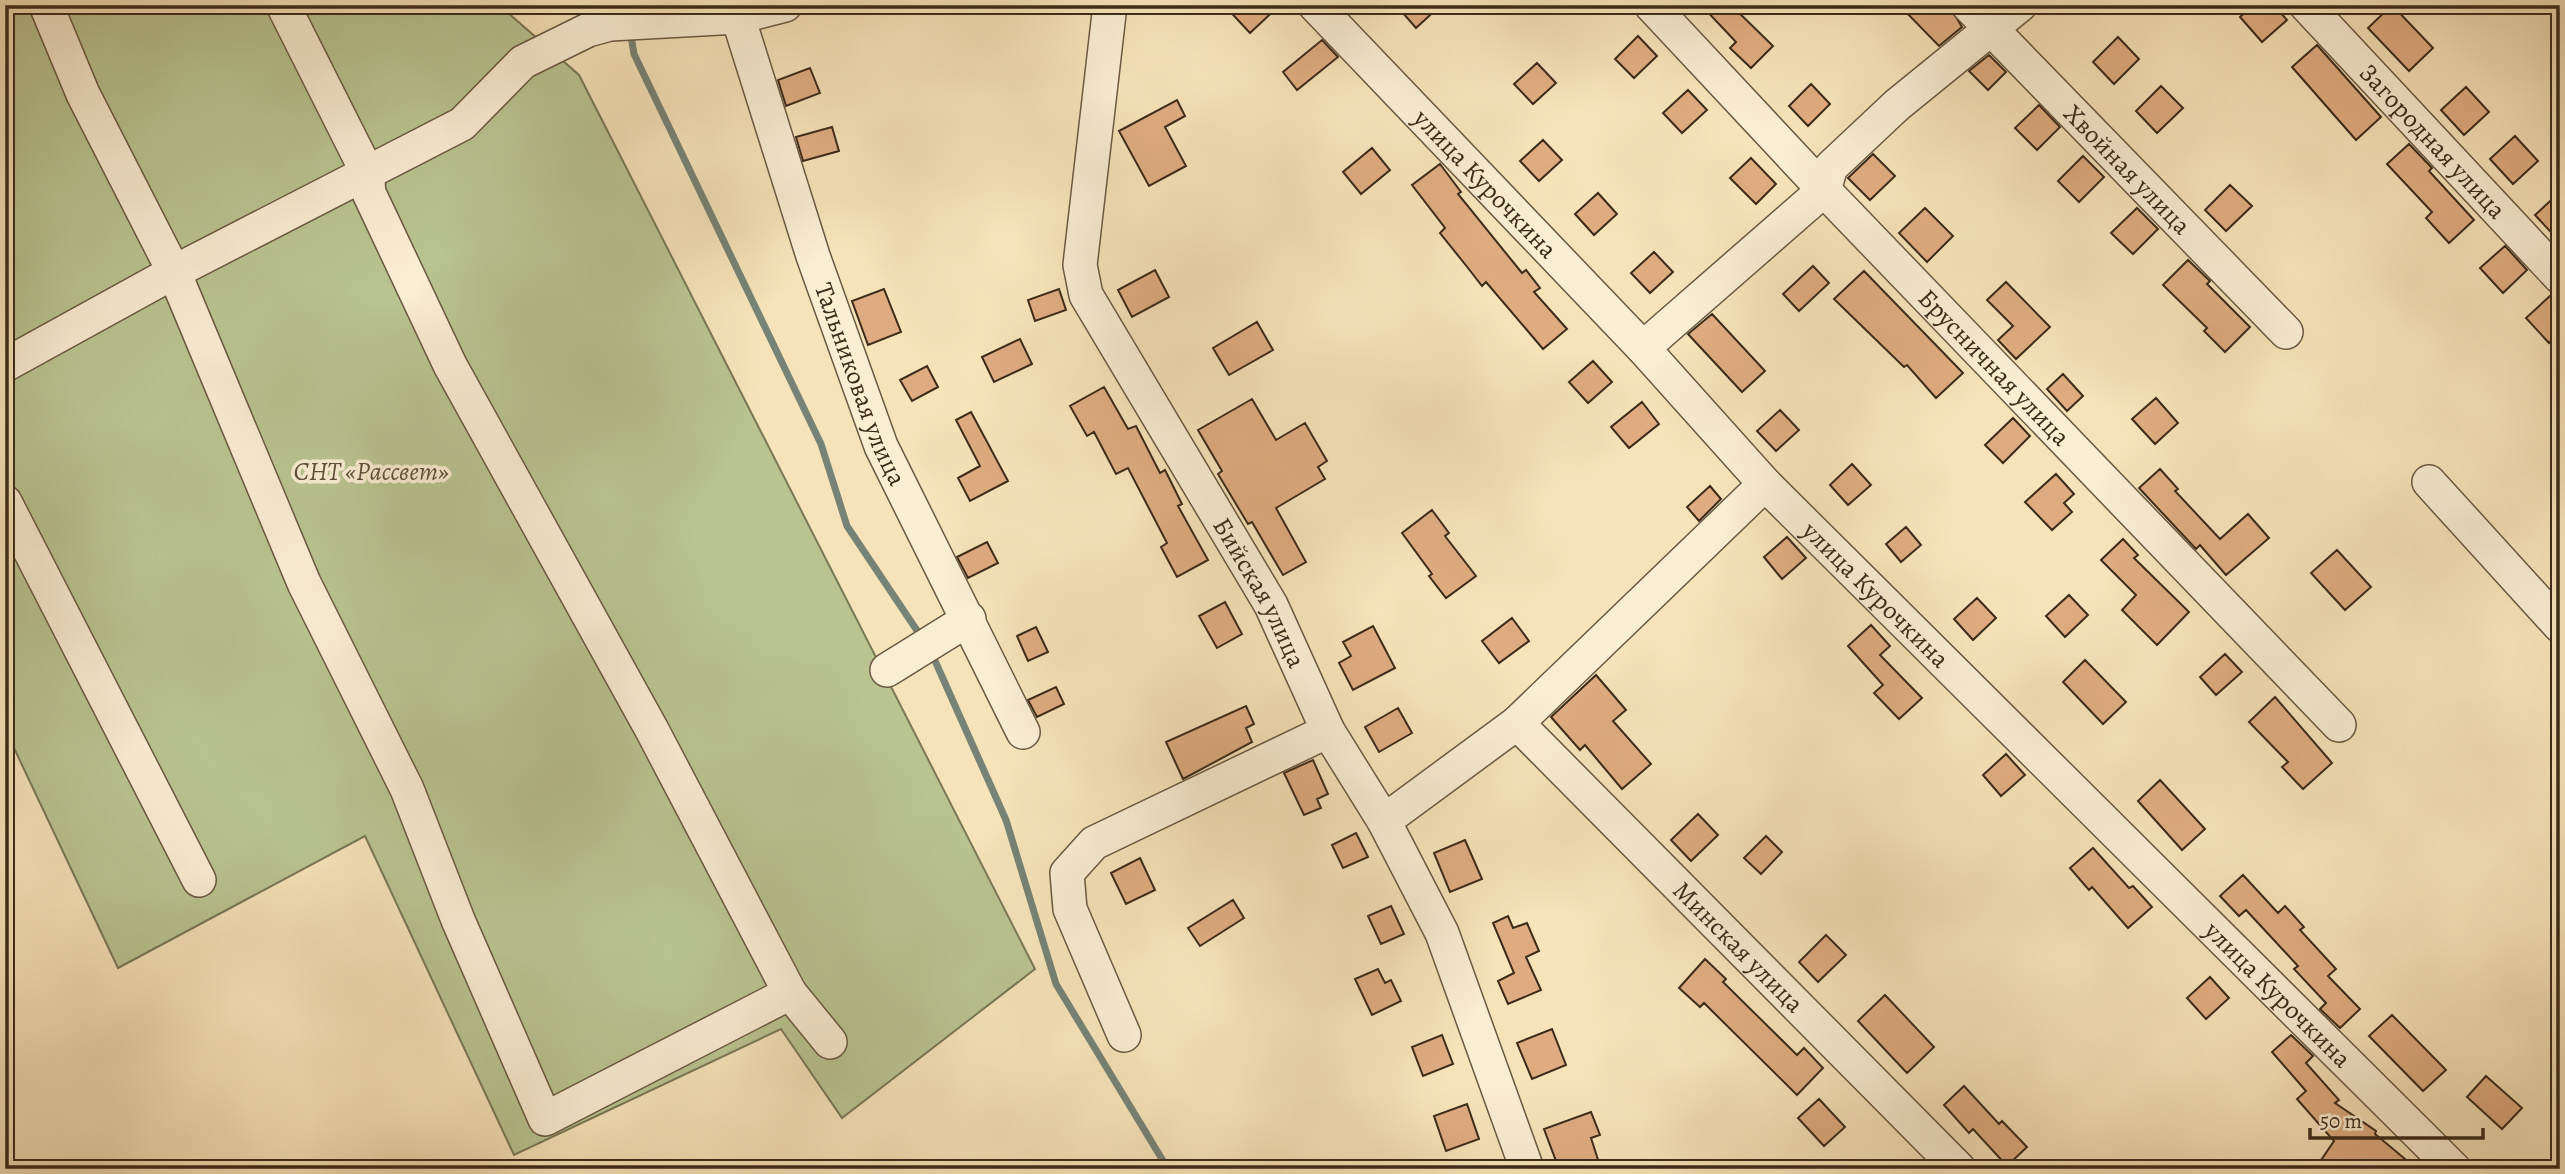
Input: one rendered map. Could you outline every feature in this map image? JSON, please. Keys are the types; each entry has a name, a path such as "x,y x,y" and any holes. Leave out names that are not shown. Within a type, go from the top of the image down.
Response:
{"street":[{"path":"46,5 83,94 174,272 304,583 407,789 458,920 545,1119 789,993"},
{"path":"283,5 367,172 369,193 450,365 652,730 789,993 830,1042"},
{"path":"5,365 174,272 462,124 523,62 588,30 610,24 738,17 785,5"},
{"name":"Бийская улица","path":"1110,5 1080,265 1086,295 1271,606 1328,731 1384,821 1442,933 1503,1096 1527,1169"},
{"name":"улица Курочкина","path":"1315,5 1643,348 1765,484 2454,1169"},
{"name":"Брусничная улица","path":"1651,5 1824,190 2340,725"},
{"name":"Хвойная улица","path":"1968,5 2286,332"},
{"path":"1643,348 1824,190 1831,167 1897,105 2020,5"},
{"name":"Загородная улица","path":"2306,5 2560,277"},
{"name":"Тальниковая улица","path":"738,17 813,256 881,446 1023,732"},
{"path":"2429,482 2560,626"},
{"path":"1384,821 1517,723 1765,484"},
{"path":"5,502 199,880"},
{"path":"887,670 969,619"},
{"name":"Минская улица","path":"1517,723 1959,1169"},
{"path":"1124,1035 1070,909 1066,873 1094,843 1328,731"}],"green space":[{"name":"СНТ «Рассвет»","path":"5,5 499,5 579,75 1035,969 842,1118 781,1029 514,1155 365,836 118,968 5,729"}],"building":[{"path":"1224,5 1280,5 1250,33"},
{"path":"1396,5 1441,5 1416,28"},
{"path":"1701,5 1731,5 1773,46 1751,68 1730,48 1736,42"},
{"path":"1899,5 1949,5 1962,27 1939,46"},
{"path":"2253,5 2274,5 2287,20 2262,42 2240,17"},
{"path":"2392,5 2433,48 2409,71 2368,28"},
{"path":"1638,36 1657,56 1634,78 1615,59"},
{"path":"2118,37 2139,59 2114,84 2093,62"},
{"path":"1322,40 1338,57 1297,90 1283,72"},
{"path":"2317,45 2381,117 2356,140 2292,67"},
{"path":"1989,55 2006,72 1988,90 1969,71"},
{"path":"1537,63 1556,83 1533,104 1514,84"},
{"path":"810,68 820,93 786,106 778,80"},
{"path":"1811,84 1830,104 1808,126 1789,106"},
{"path":"2161,86 2183,108 2157,133 2136,111"},
{"path":"2466,87 2489,112 2464,135 2441,110"},
{"path":"1688,90 1707,110 1682,133 1663,113"},
{"path":"1177,100 1185,116 1165,127 1186,166 1149,186 1119,131"},
{"path":"2039,105 2060,127 2037,150 2015,128"},
{"path":"832,127 839,151 803,161 796,137"},
{"path":"2515,136 2538,161 2513,184 2490,159"},
{"path":"1543,140 1562,160 1539,181 1520,161"},
{"path":"2409,144 2432,168 2429,171 2474,220 2449,243 2426,218 2432,212 2387,164"},
{"path":"1372,148 1390,170 1361,194 1343,172"},
{"path":"1873,154 1895,176 1870,200 1848,178"},
{"path":"2083,156 2104,177 2079,202 2058,181"},
{"path":"1751,158 1776,184 1756,204 1730,178"},
{"path":"1440,164 1461,192 1458,194 1522,273 1526,270 1540,288 1534,292 1567,329 1543,349 1486,282 1482,286 1440,233 1445,228 1412,185"},
{"path":"2230,185 2252,206 2226,231 2205,210"},
{"path":"2560,192 2560,242 2535,215"},
{"path":"1598,193 1617,214 1594,235 1575,214"},
{"path":"1925,208 1953,236 1927,262 1899,233"},
{"path":"2137,208 2158,229 2133,254 2111,233"},
{"path":"2505,246 2527,270 2503,293 2480,268"},
{"path":"1654,252 1673,272 1650,293 1631,273"},
{"path":"2188,260 2210,281 2207,284 2250,327 2225,352 2204,331 2207,328 2163,285"},
{"path":"1813,266 1829,283 1799,311 1783,294"},
{"path":"1155,270 1169,297 1132,317 1118,290"},
{"path":"1864,271 1963,373 1936,398 1907,365 1904,367 1834,299"},
{"path":"2006,282 2050,327 2016,359 1998,340 2013,326 1987,300"},
{"path":"884,289 901,332 868,345 852,301"},
{"path":"1059,289 1066,310 1035,321 1028,300"},
{"path":"2551,295 2560,305 2560,333 2549,343 2526,318"},
{"path":"1712,314 1765,371 1742,392 1688,334"},
{"path":"1257,322 1273,350 1229,375 1213,348"},
{"path":"1020,339 1032,364 994,382 982,357"},
{"path":"1593,361 1612,382 1588,403 1569,382"},
{"path":"927,366 938,387 912,401 900,380"},
{"path":"2063,374 2083,396 2067,411 2047,389"},
{"path":"1104,387 1128,429 1136,426 1160,473 1165,470 1182,504 1178,506 1208,560 1177,577 1161,547 1167,543 1128,468 1116,474 1094,432 1087,436 1070,406"},
{"path":"2156,398 2178,423 2155,444 2132,419"},
{"path":"1252,399 1276,440 1305,423 1327,461 1318,467 1325,479 1276,508 1306,562 1283,575 1252,522 1248,524 1218,474 1222,471 1198,430"},
{"path":"1642,402 1659,424 1629,448 1611,427"},
{"path":"1780,410 1799,430 1776,451 1757,431"},
{"path":"971,412 1008,481 970,501 958,478 980,466 956,420"},
{"path":"2013,418 2030,436 2003,463 1985,445"},
{"path":"1852,464 1871,485 1848,505 1830,485"},
{"path":"2160,469 2178,489 2175,491 2220,539 2248,514 2269,538 2226,575 2200,545 2196,549 2139,488"},
{"path":"2056,474 2074,494 2064,503 2072,512 2052,530 2025,502"},
{"path":"1710,486 1721,499 1699,521 1687,507"},
{"path":"1432,510 1449,533 1445,536 1476,576 1446,598 1402,533"},
{"path":"1906,527 1921,545 1901,562 1886,544"},
{"path":"1787,537 1806,558 1782,579 1764,557"},
{"path":"2123,539 2138,555 2134,558 2189,612 2157,645 2122,610 2136,595 2101,560"},
{"path":"987,542 998,563 968,578 957,557"},
{"path":"2337,550 2371,587 2345,610 2311,573"},
{"path":"2069,595 2088,615 2065,637 2046,616"},
{"path":"1977,598 1996,618 1973,640 1954,619"},
{"path":"1225,602 1242,634 1217,648 1199,616"},
{"path":"1512,618 1529,641 1499,663 1482,641"},
{"path":"1871,625 1890,646 1880,655 1922,698 1899,719 1874,693 1883,685 1848,646"},
{"path":"1373,626 1395,668 1353,690 1339,663 1351,656 1343,642"},
{"path":"1036,627 1048,652 1028,661 1017,636"},
{"path":"2225,654 2242,672 2216,695 2200,677"},
{"path":"2085,660 2126,702 2103,724 2063,682"},
{"path":"1596,675 1626,710 1613,721 1651,764 1622,789 1585,745 1580,750 1551,717"},
{"path":"1056,687 1064,704 1037,717 1028,700"},
{"path":"2275,697 2332,763 2303,789 2282,767 2288,762 2249,722"},
{"path":"1246,706 1254,724 1246,728 1252,742 1183,779 1166,742"},
{"path":"1398,708 1412,733 1379,752 1365,727"},
{"path":"2006,754 2025,775 2001,796 1983,775"},
{"path":"1313,760 1328,794 1317,799 1321,808 1304,815 1284,773"},
{"path":"2160,780 2205,829 2182,850 2138,801"},
{"path":"1698,814 1718,835 1691,861 1671,840"},
{"path":"1356,833 1368,857 1343,868 1332,845"},
{"path":"1766,836 1782,852 1761,874 1744,858"},
{"path":"1465,840 1482,879 1450,892 1434,853"},
{"path":"2093,848 2129,888 2133,886 2152,907 2128,928 2092,887 2089,890 2070,868"},
{"path":"1140,858 1155,890 1126,904 1111,873"},
{"path":"2243,875 2278,913 2285,906 2304,927 2300,930 2336,969 2328,976 2360,1009 2340,1028 2320,1009 2326,1003 2294,969 2298,966 2246,910 2239,916 2220,896"},
{"path":"1233,900 1244,918 1200,946 1188,928"},
{"path":"1391,906 1404,934 1381,944 1368,916"},
{"path":"1508,916 1513,928 1527,923 1539,951 1526,957 1541,990 1508,1004 1498,981 1514,973 1493,923"},
{"path":"1826,935 1846,955 1818,982 1799,962"},
{"path":"1705,959 1726,979 1723,982 1797,1055 1804,1048 1823,1068 1797,1095 1704,1003 1700,1007 1679,988"},
{"path":"1378,969 1385,983 1391,980 1401,1001 1372,1015 1355,979"},
{"path":"2210,977 2229,998 2206,1019 2187,998"},
{"path":"1885,995 1934,1047 1907,1073 1858,1021"},
{"path":"2392,1015 2446,1070 2423,1091 2369,1036"},
{"path":"1552,1029 1566,1065 1532,1079 1517,1043"},
{"path":"1442,1035 1453,1064 1423,1076 1412,1047"},
{"path":"2291,1035 2313,1056 2306,1063 2339,1100 2335,1103 2376,1131 2375,1134 2417,1169 2367,1169 2357,1160 2351,1169 2315,1169 2334,1141 2297,1099 2306,1091 2272,1052"},
{"path":"2486,1076 2522,1108 2502,1129 2467,1097"},
{"path":"1964,1086 1999,1124 2002,1121 2027,1147 2007,1166 1973,1129 1969,1133 1944,1105"},
{"path":"1819,1099 1845,1127 1824,1146 1798,1118"},
{"path":"1467,1104 1479,1139 1446,1151 1434,1116"},
{"path":"1591,1112 1600,1135 1591,1138 1601,1169 1559,1169 1544,1129"}],"waterway":[{"path":"630,30 634,54 821,444 847,526 922,638"},
{"path":"932,654 1006,820 1056,984 1168,1169"}]}
